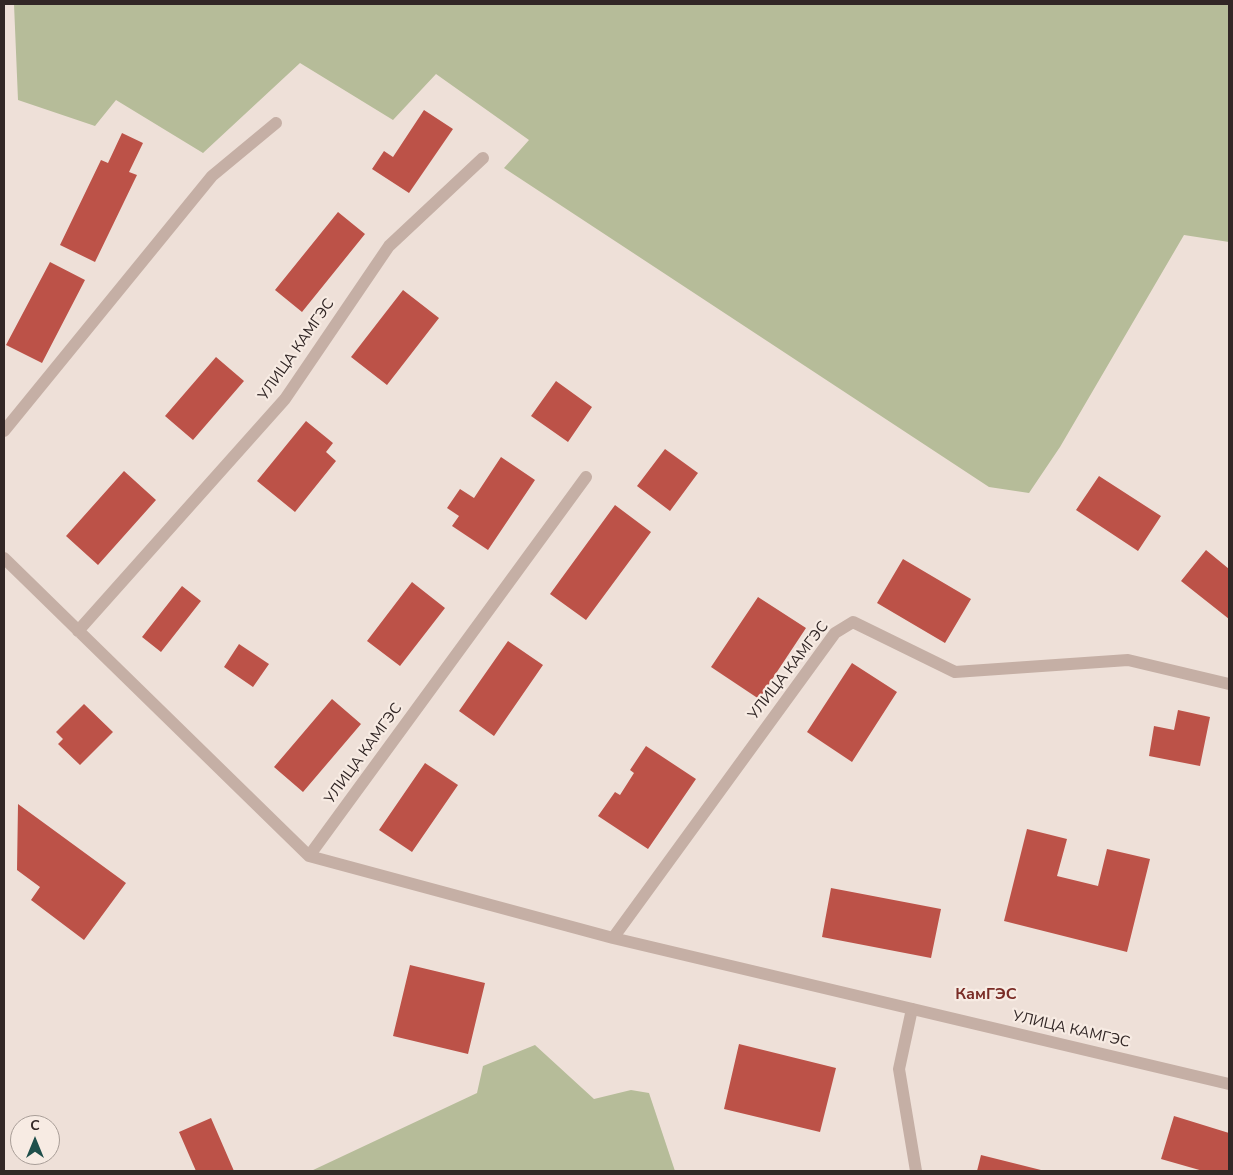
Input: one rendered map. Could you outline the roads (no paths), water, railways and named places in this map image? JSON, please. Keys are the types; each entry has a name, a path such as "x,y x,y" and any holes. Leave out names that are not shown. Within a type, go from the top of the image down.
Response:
{"street":[{"path":"4,431 212,176 276,123"},
{"name":"УЛИЦА КАМГЭС","path":"78,631 285,400 390,246 483,158"},
{"name":"УЛИЦА КАМГЭС","path":"309,856 586,477"},
{"name":"УЛИЦА КАМГЭС","path":"4,558 309,856 613,938 1229,1084"},
{"name":"УЛИЦА КАМГЭС","path":"613,938 835,632 853,622 955,672 1128,660 1229,684"},
{"path":"912,1009 899,1070 916,1171"}],"district":[{"name":"КамГЭС","path":"986,995"}]}
